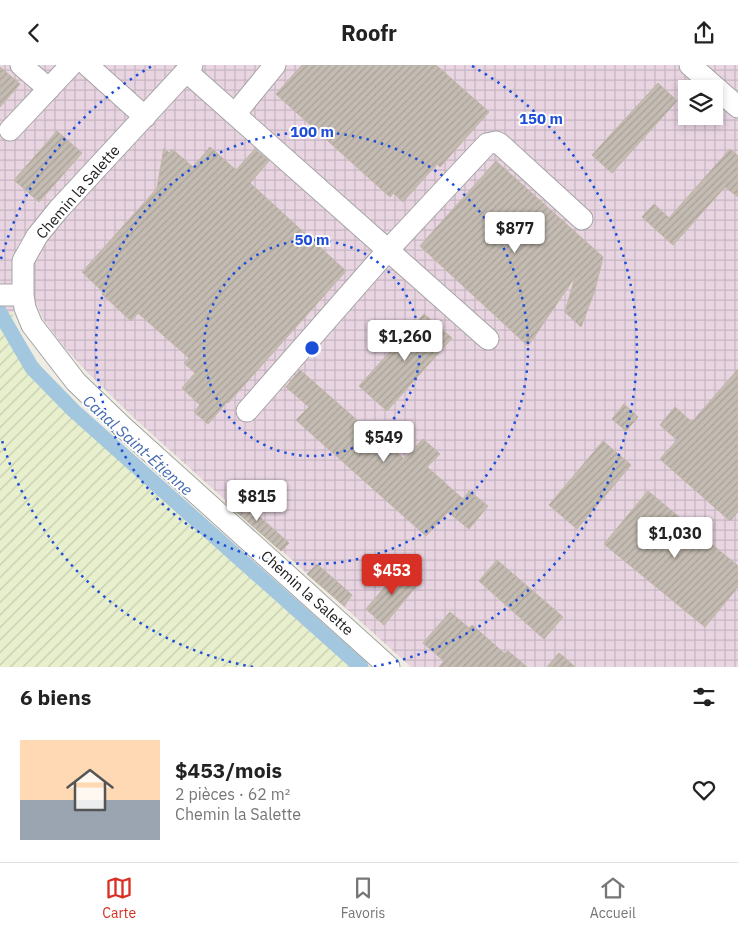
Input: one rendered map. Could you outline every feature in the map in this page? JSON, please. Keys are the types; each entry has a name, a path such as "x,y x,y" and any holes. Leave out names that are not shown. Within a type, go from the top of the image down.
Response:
{"street":[{"path":"21,65 49,89"},
{"path":"10,130 71,65"},
{"path":"87,65 145,117"},
{"path":"235,115 275,65"},
{"path":"690,65 738,107"},
{"path":"189,68 235,115 488,339"},
{"name":"Chemin la Salette","path":"189,68 37,236 23,261 24,308 32,325 76,382 124,428 390,667"},
{"path":"247,411 388,250 487,144 491,142 500,144 582,219"},
{"path":"0,295 23,295"}],"shaded area":[{"path":"0,65 738,65 738,667 411,667 134,418 63,346 43,319 37,305 0,317"}],"green space":[{"path":"12,312 17,334 64,396 368,667 0,667 0,317"}],"building":[{"path":"302,65 436,65 489,112 440,167 437,164 403,202 393,193 390,197 276,94"},
{"path":"0,67 20,84 0,107"},
{"path":"658,83 677,101 612,173 592,155"},
{"path":"57,131 82,153 39,202 14,180"},
{"path":"210,147 236,170 255,149 269,161 250,183 346,271 208,424 194,412 200,405 182,388 195,373 184,363 189,358 138,313 131,321 82,272 157,188 164,148 169,153 172,149 193,167"},
{"path":"730,149 738,156 738,197 725,187 673,245 642,217 654,204 669,218"},
{"path":"496,161 603,257 595,290 581,327 565,312 575,277 528,346 420,246"},
{"path":"424,314 452,338 387,411 359,386"},
{"path":"738,369 738,512 730,521 660,459 677,440 660,425 675,407 692,422"},
{"path":"300,370 392,451 393,449 404,459 423,439 440,454 427,467 463,499 469,491 488,506 469,529 448,512 426,536 296,420 309,407 286,387"},
{"path":"624,404 638,417 626,431 612,419"},
{"path":"603,441 631,465 577,529 549,505"},
{"path":"648,491 738,566 738,587 705,627 604,544"},
{"path":"233,493 289,543 281,551 225,502"},
{"path":"497,560 563,617 544,639 479,581"},
{"path":"317,564 352,595 344,606 307,574"},
{"path":"401,568 419,583 384,625 366,609"},
{"path":"450,612 469,628 472,625 505,654 508,651 527,667 439,667 444,661 423,643"},
{"path":"559,653 564,657 575,667 547,667"}],"waterway":[{"name":"Canal Saint-Étienne","path":"0,313 32,368 74,411 361,667"}]}
